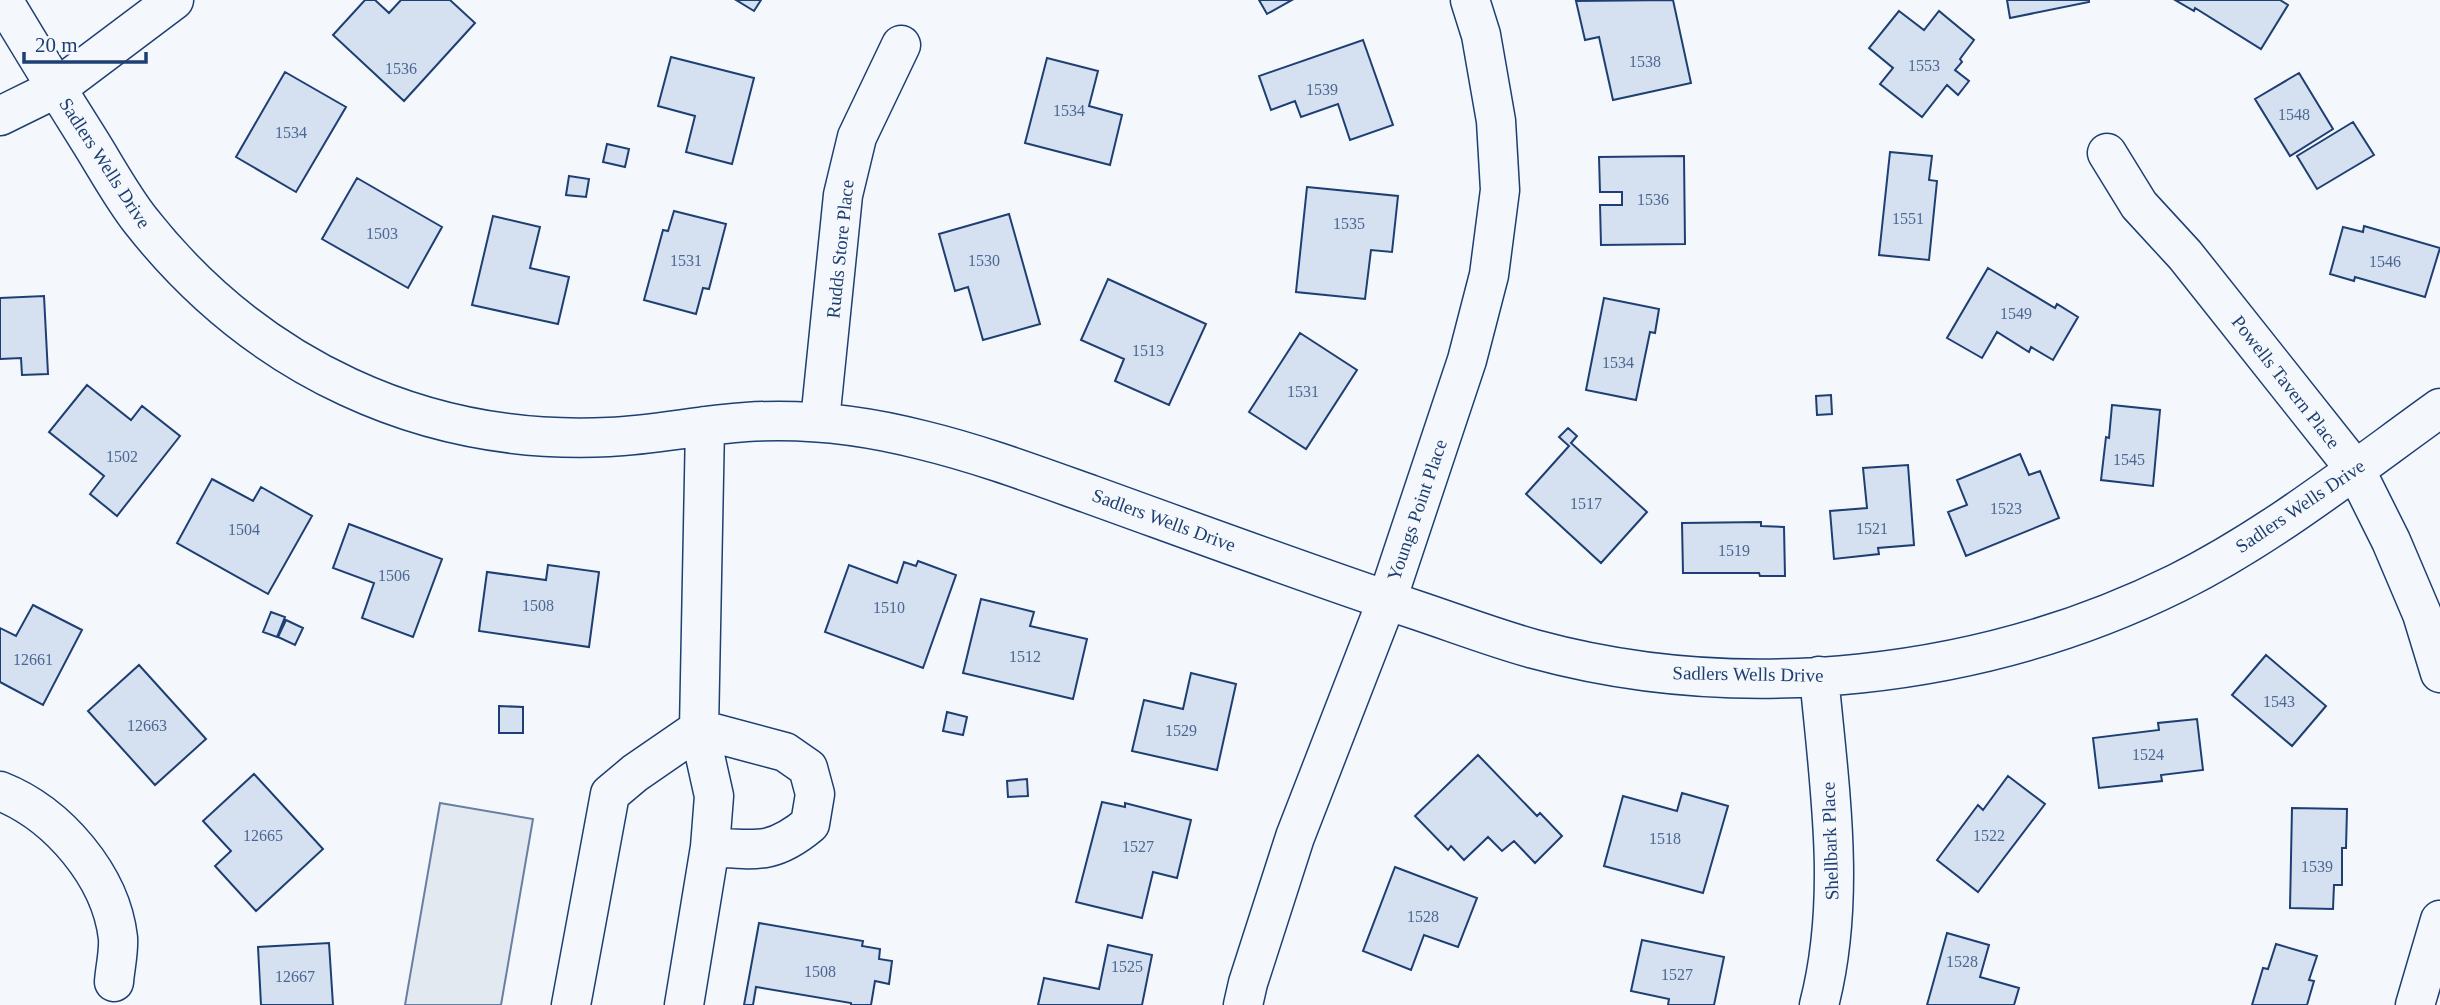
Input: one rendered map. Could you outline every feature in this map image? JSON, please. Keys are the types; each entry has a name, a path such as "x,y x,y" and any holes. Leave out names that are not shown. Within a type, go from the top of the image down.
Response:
{"street":[{"name":"Sadlers Wells Drive","path":"3,0 136,215 178,266 229,313 289,356 353,391 410,413 480,430 550,438 614,437 750,422 820,421 877,428 951,447 1533,649 1623,668 1712,677 1819,676 1922,666 1995,650 2087,621 2176,583 2255,539 2440,408"},
{"path":"0,116 57,88 174,0"},
{"name":"Youngs Point Place","path":"1243,1005 1295,837 1387,600 1467,360 1489,275 1500,190 1496,121 1481,36 1470,0"},
{"name":"Rudds Store Place","path":"820,421 843,195 857,137 901,45"},
{"name":"Powells Tavern Place","path":"2107,153 2138,205 2185,255 2355,469 2391,541 2422,614 2440,673"},
{"path":"684,1005 710,847 714,796 699,729 705,426"},
{"name":"Shellbark Place","path":"1819,676 1833,826 1832,918 1825,983 1819,1005"},
{"path":"571,1005 610,794 635,773 699,729 785,752 808,768 815,794 810,824 790,841 759,850 710,847"},
{"path":"0,791 51,822 92,866 110,902 118,940 114,982"},
{"path":"2415,1005 2440,920"}],"shaded area":[{"path":"440,803 533,819 501,1005 405,1005"}],"building":[{"path":"365,0 375,0 389,13 401,0 450,0 475,23 404,101 333,35"},
{"path":"736,0 761,0 754,11"},
{"path":"1259,0 1292,0 1267,14"},
{"path":"1673,0 1691,83 1613,100 1599,37 1585,40 1576,1"},
{"path":"2007,0 2089,0 2089,2 2010,18"},
{"path":"2175,0 2280,0 2288,5 2261,49 2195,8 2194,11"},
{"path":"1899,11 1924,30 1939,11 1974,40 1955,70 1969,81 1958,95 1947,85 1922,117 1880,84 1893,68 1869,48"},
{"path":"1363,40 1393,125 1350,140 1338,104 1301,117 1295,101 1271,110 1259,76"},
{"path":"671,57 754,78 732,164 686,152 695,116 658,106"},
{"path":"1047,58 1098,71 1089,106 1122,115 1110,165 1025,143"},
{"path":"285,72 346,107 296,192 236,157"},
{"path":"2299,73 2333,129 2290,156 2255,99"},
{"path":"2353,122 2374,155 2317,189 2297,156"},
{"path":"607,144 629,149 625,167 603,162"},
{"path":"1890,152 1932,156 1929,180 1937,181 1929,260 1879,255"},
{"path":"1684,156 1685,244 1601,245 1600,205 1622,205 1622,192 1600,192 1599,157"},
{"path":"569,176 589,179 586,197 566,195"},
{"path":"357,178 442,227 408,288 322,239"},
{"path":"1307,187 1398,196 1392,252 1371,250 1365,299 1296,292"},
{"path":"674,211 726,224 709,289 703,288 696,314 644,300 663,230 668,231"},
{"path":"1009,214 1040,324 983,340 968,287 955,291 939,234"},
{"path":"493,216 540,227 530,268 569,277 558,324 472,305"},
{"path":"2364,226 2440,248 2425,297 2355,277 2354,281 2330,274 2343,227 2363,232"},
{"path":"1988,268 2055,308 2057,304 2078,317 2053,360 2031,347 2029,352 1997,332 1982,358 1947,338"},
{"path":"1108,279 1206,324 1169,405 1115,381 1124,359 1081,340"},
{"path":"44,296 48,374 22,375 21,358 0,359 0,298"},
{"path":"1604,298 1659,309 1655,333 1650,332 1636,400 1586,390"},
{"path":"1300,333 1357,370 1306,449 1249,412"},
{"path":"87,385 131,420 142,406 180,436 117,516 90,494 104,476 49,432"},
{"path":"1831,395 1832,414 1817,415 1816,396"},
{"path":"2112,405 2160,410 2153,486 2101,480"},
{"path":"1568,428 1577,436 1571,443 1647,512 1601,563 1526,494 1569,446 1559,437"},
{"path":"2020,454 2029,475 2040,471 2059,518 1966,556 1948,512 1967,505 1957,480"},
{"path":"1908,465 1914,545 1878,548 1879,554 1834,559 1830,511 1867,508 1863,468"},
{"path":"212,479 253,501 261,487 312,516 268,594 177,543"},
{"path":"1761,522 1761,526 1784,527 1785,576 1760,576 1759,573 1683,573 1682,523"},
{"path":"349,524 442,559 413,637 362,618 374,583 333,568"},
{"path":"918,561 956,575 923,668 825,632 849,565 897,583 904,562 916,566"},
{"path":"548,565 599,572 589,647 479,631 487,572 546,580"},
{"path":"981,599 1034,612 1030,626 1087,639 1073,699 963,673"},
{"path":"33,605 82,630 43,705 0,682 0,628 16,636"},
{"path":"271,612 285,617 277,637 263,632"},
{"path":"286,620 303,628 295,645 278,637"},
{"path":"2266,655 2326,706 2292,746 2232,695"},
{"path":"139,665 206,739 155,785 88,711"},
{"path":"1191,673 1236,684 1217,770 1132,751 1144,700 1183,709"},
{"path":"499,706 523,707 523,733 499,733"},
{"path":"947,712 967,717 963,735 943,731"},
{"path":"2197,719 2203,770 2161,775 2162,781 2099,788 2093,738 2159,730 2158,723"},
{"path":"1478,755 1537,816 1540,813 1562,836 1535,863 1514,841 1502,851 1488,837 1464,860 1451,846 1448,850 1415,816"},
{"path":"254,774 323,849 256,911 215,866 231,851 203,821"},
{"path":"2008,776 2045,804 1978,892 1937,860 1978,805 1983,810"},
{"path":"1027,779 1028,796 1008,797 1007,781"},
{"path":"1682,793 1728,806 1703,893 1604,866 1623,796 1677,811"},
{"path":"1102,802 1125,807 1125,803 1191,820 1177,878 1153,872 1142,918 1076,902"},
{"path":"2292,808 2347,809 2346,848 2342,848 2342,885 2334,885 2333,909 2290,908"},
{"path":"1395,867 1477,898 1458,947 1424,935 1411,970 1363,951"},
{"path":"759,923 863,941 862,946 880,949 879,959 892,961 889,984 875,981 871,1005 851,1005 756,987 753,1005 744,1005"},
{"path":"1947,933 1989,945 1980,977 2019,988 2014,1005 1927,1005"},
{"path":"1642,940 1724,957 1714,1005 1668,1005 1669,999 1631,991"},
{"path":"329,943 333,1005 261,1005 258,947"},
{"path":"2276,944 2317,956 2309,980 2314,981 2307,1005 2252,1005 2263,968 2268,969"},
{"path":"1108,945 1152,955 1142,1005 1038,1005 1044,978 1099,989"}]}
